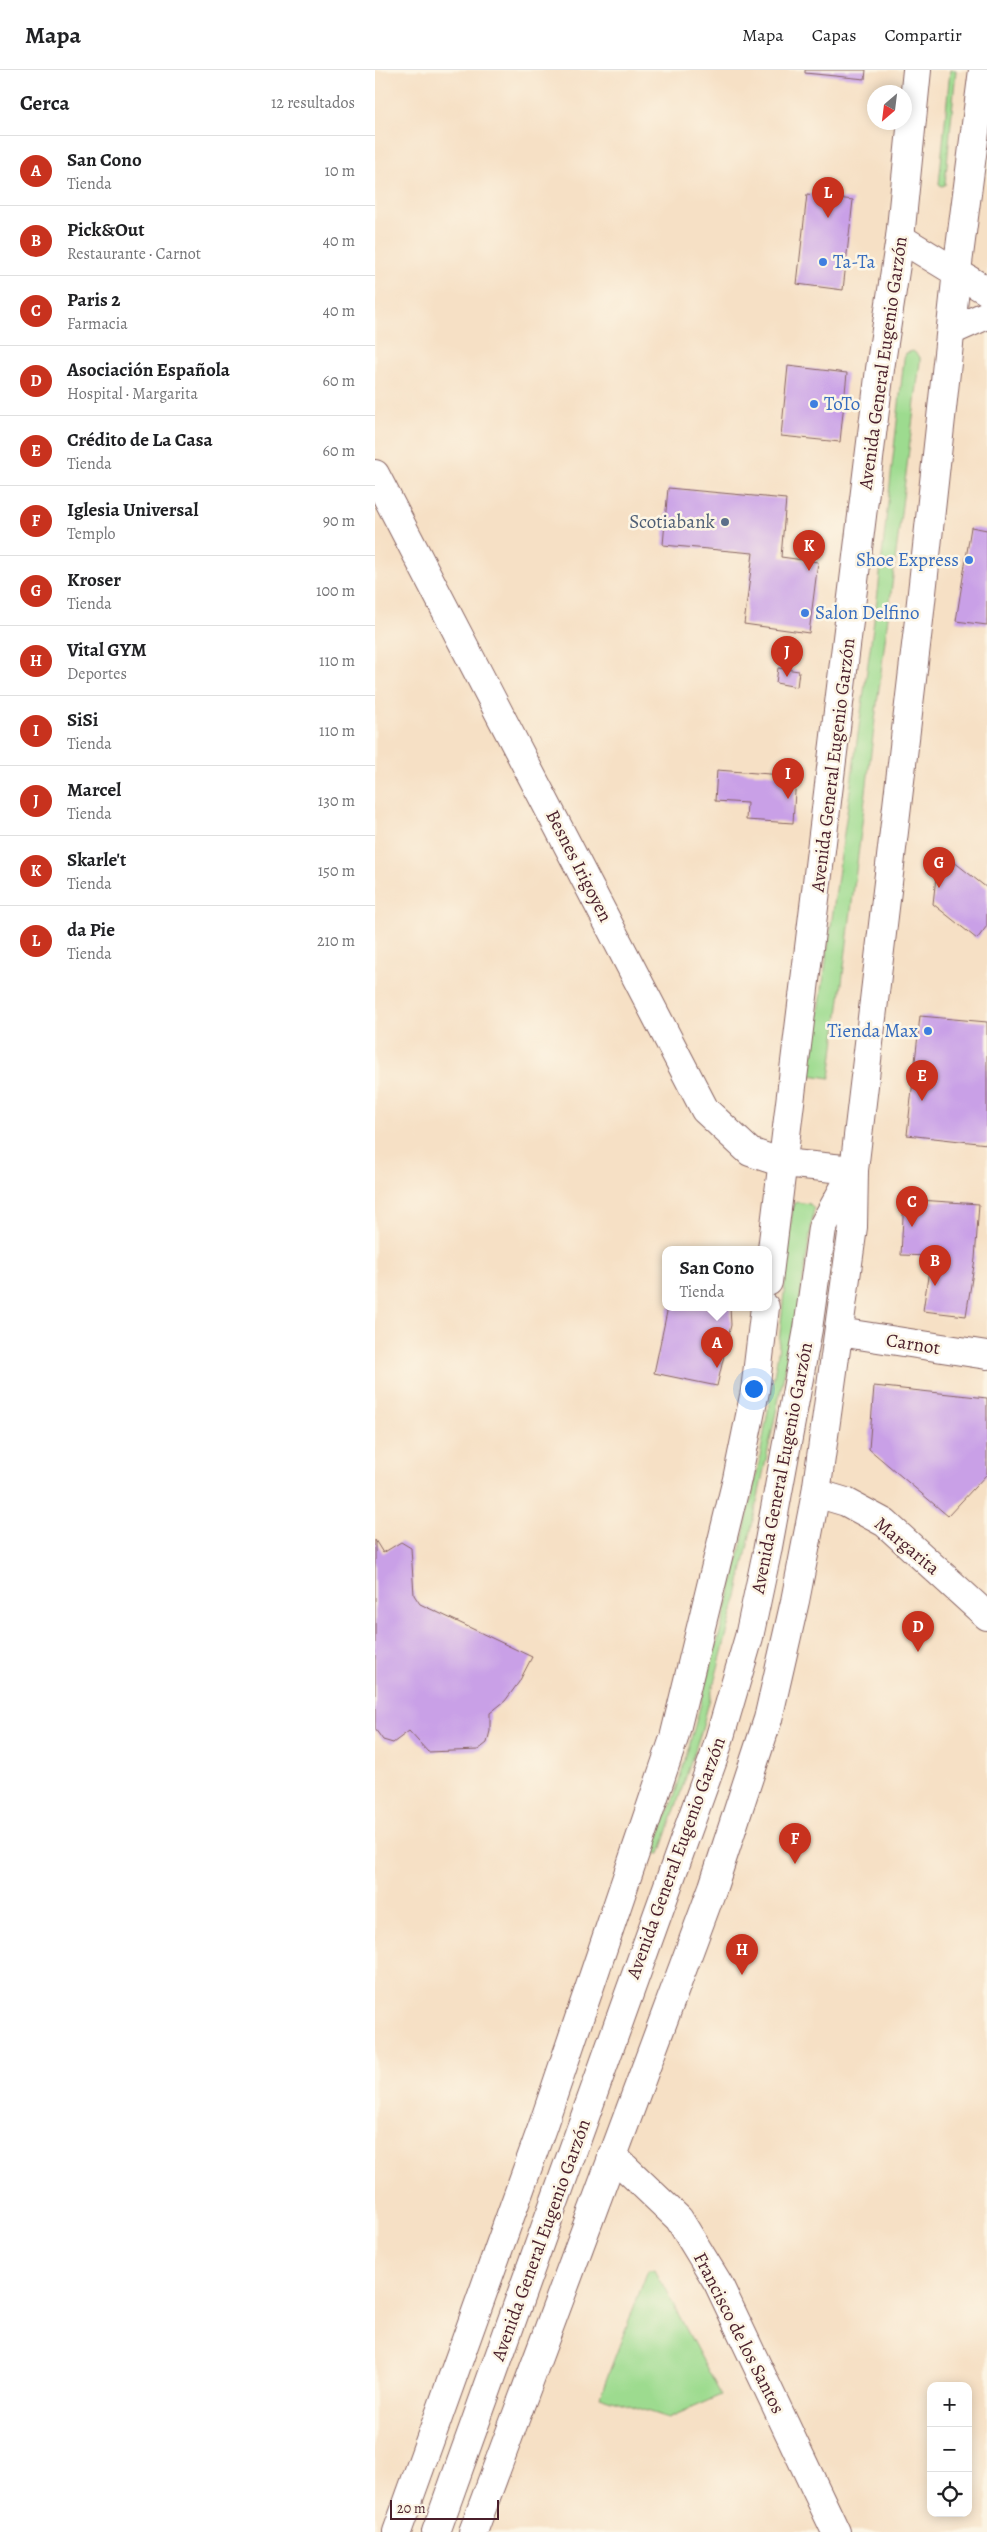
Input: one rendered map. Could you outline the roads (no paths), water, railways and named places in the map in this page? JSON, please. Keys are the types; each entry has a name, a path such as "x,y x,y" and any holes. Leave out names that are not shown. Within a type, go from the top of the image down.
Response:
{"main road":[{"name":"Avenida General Eugenio Garzón","path":"772,1250 881,369 900,238 917,70"},
{"name":"Avenida General Eugenio Garzón","path":"473,2532 713,1887 768,1719 795,1601 816,1493 853,1227 854,1170 957,271 984,76"},
{"path":"900,238 987,291"},
{"path":"951,331 987,315"},
{"name":"Besnes Irigoyen","path":"375,474 705,1110 750,1152 783,1163 854,1170"},
{"name":"Avenida General Eugenio Garzón","path":"436,2532 714,1757 749,1637 767,1552 808,1329 822,1228 854,1170"},
{"name":"Avenida General Eugenio Garzón","path":"397,2532 547,2116 674,1738 739,1470 755,1391 765,1311"},
{"name":"Carnot","path":"839,1332 987,1355"},
{"name":"Margarita","path":"816,1493 846,1502 885,1523 987,1616"},
{"name":"Francisco de los Santos","path":"612,2155 679,2219 718,2283 836,2532"}],"place":[{"name":"da Pie","path":"828,218"},
{"name":"Ta-Ta","path":"823,262"},
{"name":"ToTo","path":"814,404"},
{"name":"Scotiabank","path":"725,522"},
{"name":"Shoe Express","path":"969,560"},
{"name":"Skarle't","path":"809,571"},
{"name":"Salon Delfino","path":"805,613"},
{"name":"Marcel","path":"787,677"},
{"name":"SiSi","path":"788,799"},
{"name":"Kroser","path":"939,888"},
{"name":"Tienda Max","path":"928,1031"},
{"name":"Crédito de La Casa","path":"922,1101"},
{"name":"Paris 2","path":"912,1227"},
{"name":"Pick&Out","path":"935,1286"},
{"name":"San Cono","path":"717,1368"},
{"name":"Asociación Española","path":"918,1652"},
{"name":"Iglesia Universal","path":"795,1864"},
{"name":"Vital GYM","path":"742,1975"}]}
